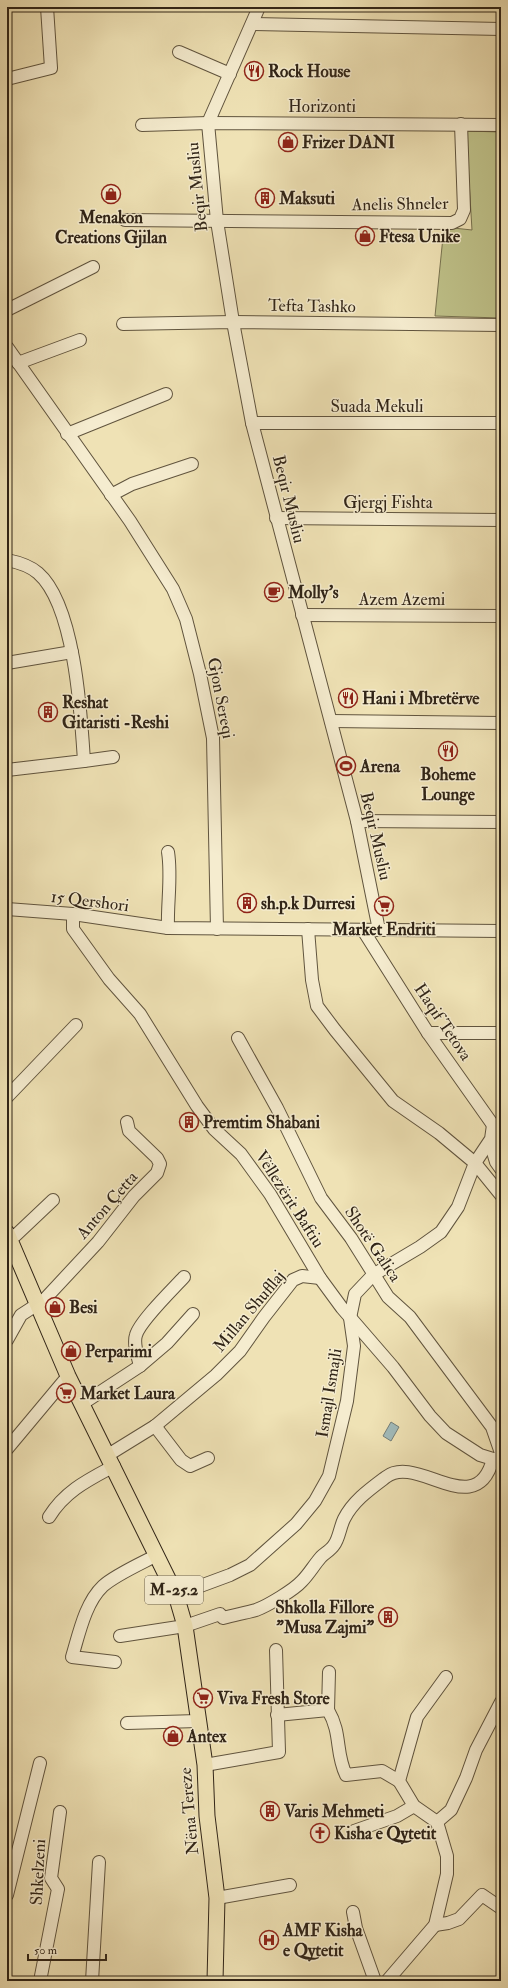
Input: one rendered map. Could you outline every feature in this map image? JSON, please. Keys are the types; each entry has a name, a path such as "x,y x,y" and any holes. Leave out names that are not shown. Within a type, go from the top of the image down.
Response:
{"main road":[{"name":"Nëna Tereze","path":"8,1237 68,1376 176,1595 185,1626 205,1765 207,1816 217,1898 215,1981"}],"street":[{"path":"7,79 52,68 47,7"},
{"name":"Beqir Musliu","path":"259,7 208,123 217,221 233,322 252,423 357,821 379,930"},
{"path":"252,24 501,29"},
{"path":"179,52 230,74"},
{"name":"Horizonti","path":"142,124 501,125"},
{"name":"Anelis Shneler","path":"125,220 452,222 460,218 464,210 461,124"},
{"path":"7,310 93,267"},
{"name":"Tefta Tashko","path":"123,324 233,322 501,325"},
{"path":"18,363 80,340"},
{"name":"Gjon Sereqi","path":"7,347 67,434 130,520 172,589 186,619 200,674 213,738 213,810 217,929"},
{"path":"67,434 166,394"},
{"name":"Suada Mekuli","path":"252,423 501,423"},
{"path":"111,495 139,481 192,464"},
{"name":"Gjergj Fishta","path":"276,518 501,520"},
{"path":"7,560 18,562 38,573 52,593 63,619 72,652 77,680 84,761"},
{"name":"Azem Azemi","path":"302,615 501,616"},
{"path":"7,663 72,652"},
{"path":"331,720 501,723"},
{"path":"7,770 114,758"},
{"path":"357,821 501,822"},
{"path":"168,852 171,867 167,904 168,928"},
{"name":"15 Qershori","path":"7,909 73,914 168,928 308,928 501,931"},
{"name":"Vëllezërit Baftiu","path":"73,914 73,929 109,979 140,1014 171,1066 214,1129 241,1154 270,1194 320,1278 350,1318 393,1367 430,1416 446,1433 480,1455 498,1457"},
{"path":"308,928 312,980 317,1006 393,1101 439,1133 475,1163 501,1195"},
{"name":"Haqif Tetova","path":"363,930 428,1033 497,1126"},
{"path":"7,1097 76,1025"},
{"path":"428,1033 501,1034"},
{"name":"Shotë Galica","path":"238,1038 277,1108 322,1198 351,1238 388,1297 410,1317 488,1421 492,1427 498,1457"},
{"name":"Anton Çetta","path":"37,1305 44,1300 98,1242 134,1196 147,1185 159,1168 160,1164 158,1158 129,1130 127,1122"},
{"name":"Ismajl Ismajli","path":"176,1595 230,1575 250,1565 296,1524 315,1501 329,1476 347,1401 354,1346 350,1318 355,1294 373,1275 420,1247 441,1232 458,1207 475,1163 490,1142 497,1126"},
{"path":"490,1142 496,1162 501,1169"},
{"name":"Nëna Tereze","path":"8,1237 54,1200"},
{"name":"Millan Shufllaj","path":"111,1461 216,1375 240,1351 292,1280 302,1276 320,1278"},
{"path":"140,1366 136,1349 136,1335 144,1322 184,1277"},
{"path":"7,1340 21,1315 37,1305"},
{"path":"82,1404 140,1366 166,1343 193,1314"},
{"path":"7,1449 68,1376"},
{"path":"155,1426 181,1460 190,1466 208,1458"},
{"path":"120,1636 185,1626 220,1614 223,1618 256,1610 301,1583 322,1556 335,1545 339,1531 352,1506 362,1495 389,1474 402,1471 418,1473 447,1485 458,1487 472,1486 482,1480 498,1457"},
{"path":"49,1517 54,1508 73,1489 111,1461"},
{"path":"115,1662 72,1657 85,1616 92,1601 103,1586 157,1555"},
{"path":"205,1765 278,1752 276,1650"},
{"path":"329,1672 328,1710 335,1722 341,1765 346,1775 382,1771 399,1781 414,1806 437,1822 447,1856 447,1874 435,1925 387,1981"},
{"path":"399,1781 417,1717 446,1677"},
{"path":"437,1822 451,1810 466,1778 476,1750 501,1702"},
{"path":"277,1715 328,1710"},
{"path":"127,1722 198,1721"},
{"path":"7,1895 40,1763"},
{"path":"354,1831 397,1816 414,1806"},
{"name":"Shkelzeni","path":"40,1981 58,1890 51,1878 60,1812"},
{"path":"92,1981 99,1862"},
{"path":"217,1898 290,1885"},
{"path":"435,1925 448,1923 459,1919 482,1895 501,1908"},
{"path":"354,1912 356,1928 375,1981"}],"green space":[{"path":"466,131 501,132 501,318 435,316 444,227 472,230"}],"water":[{"path":"391,1422 399,1427 391,1441 383,1436"}],"place":[{"name":"Rock House","path":"254,71"},
{"name":"Frizer DANI","path":"288,142"},
{"name":"Menakon Creations Gjilan","path":"111,194"},
{"name":"Maksuti","path":"265,198"},
{"name":"Ftesa Unike","path":"365,236"},
{"name":"Molly's","path":"274,592"},
{"name":"Hani i Mbretërve","path":"348,698"},
{"name":"Reshat Gitaristi -Reshi","path":"48,712"},
{"name":"Boheme Lounge","path":"448,751"},
{"name":"Arena","path":"346,766"},
{"name":"sh.p.k Durresi","path":"247,903"},
{"name":"Market Endriti","path":"384,906"},
{"name":"Premtim Shabani","path":"189,1122"},
{"name":"Besi","path":"55,1307"},
{"name":"Perparimi","path":"71,1351"},
{"name":"Market Laura","path":"66,1393"},
{"name":"Shkolla Fillore \"Musa Zajmi\"","path":"388,1617"},
{"name":"Viva Fresh Store","path":"203,1698"},
{"name":"Antex","path":"173,1736"},
{"name":"Varis Mehmeti","path":"270,1811"},
{"name":"Kisha e Qytetit","path":"320,1833"},
{"name":"AMF Kisha e Qytetit","path":"269,1940"}]}
